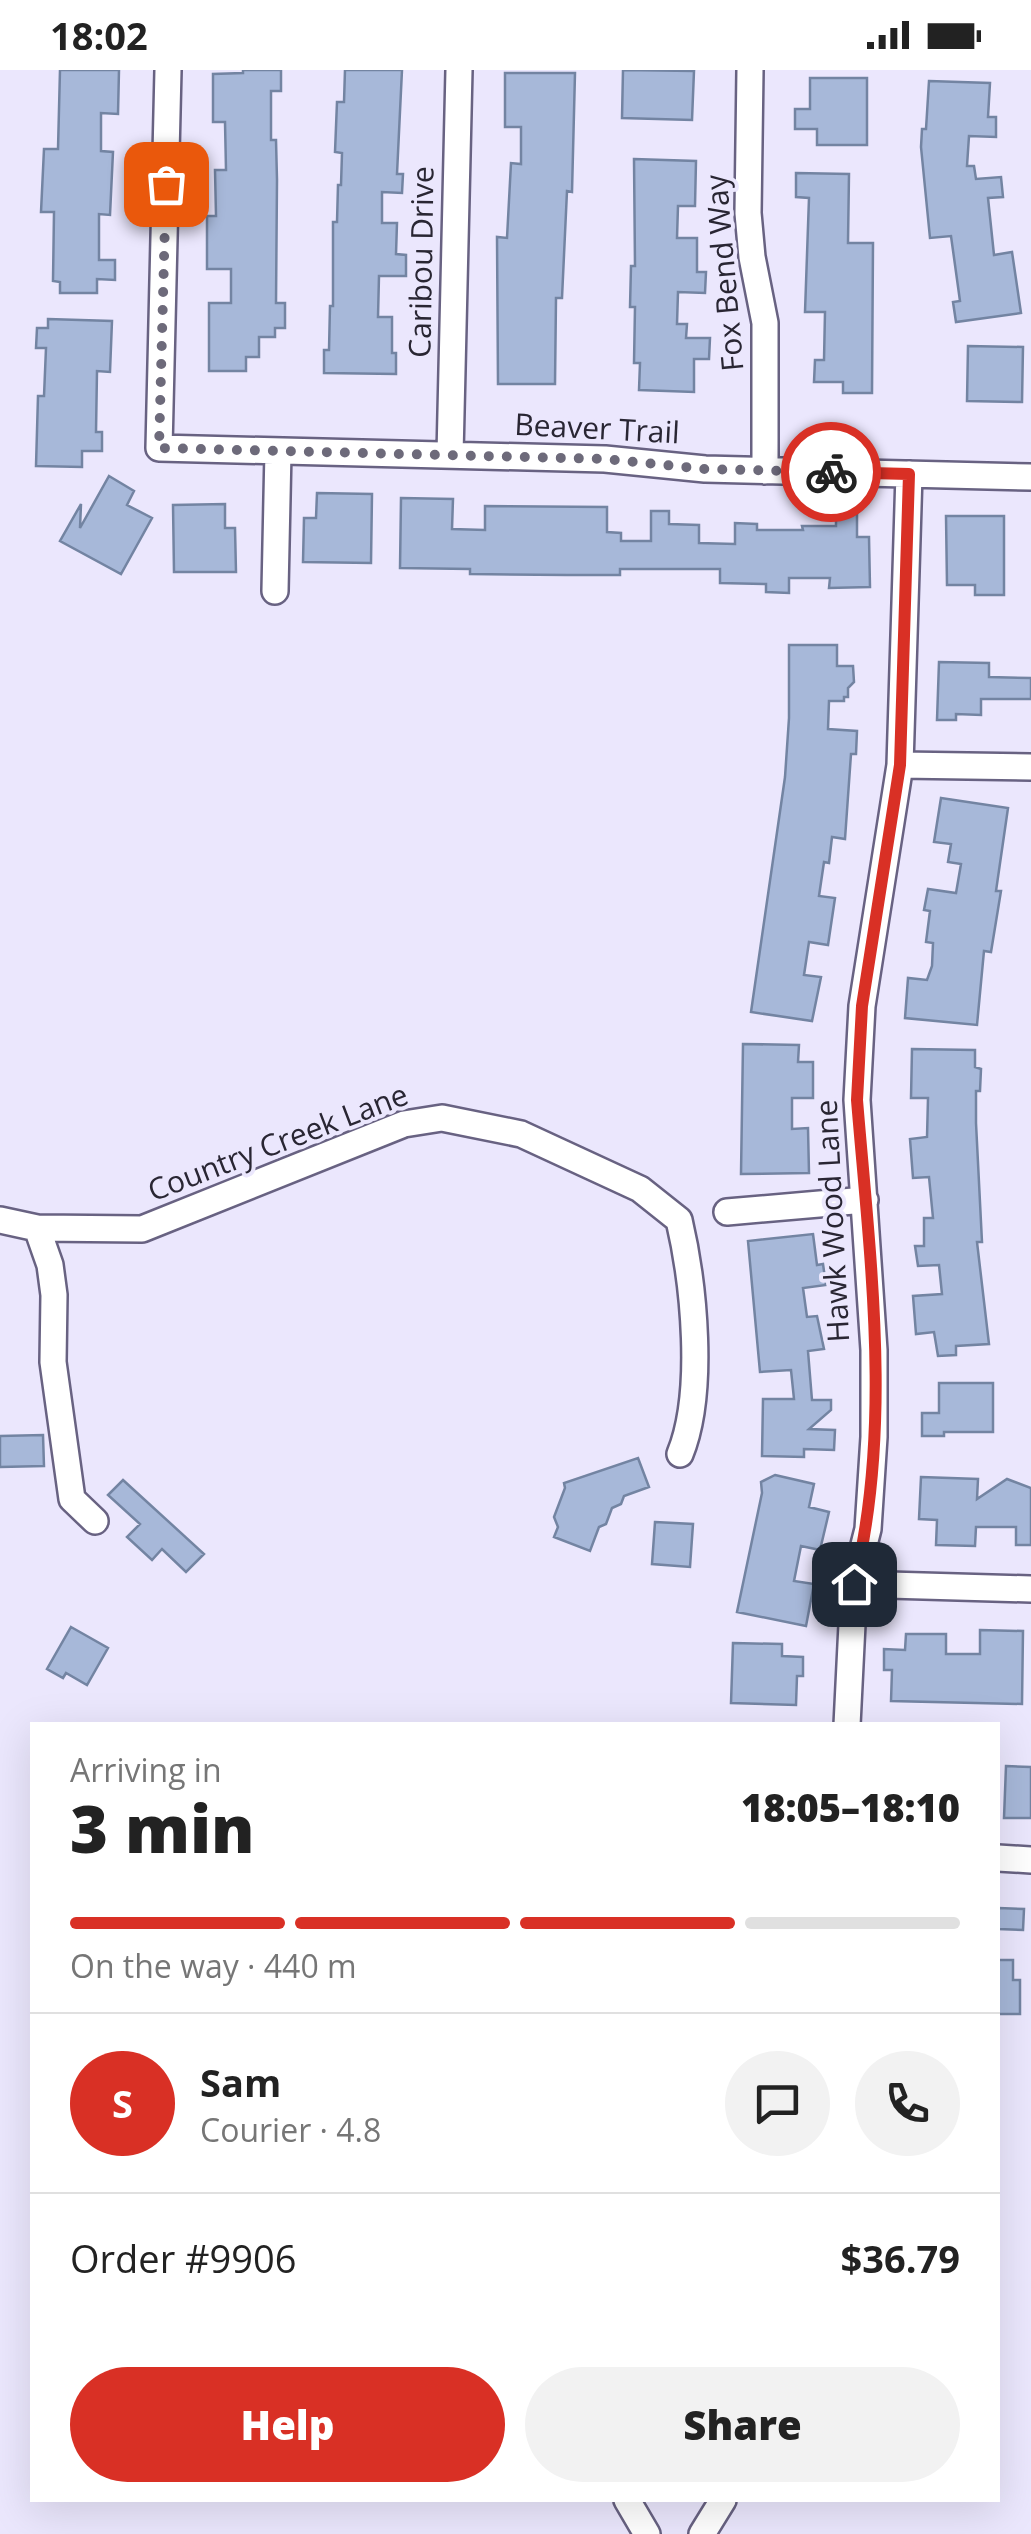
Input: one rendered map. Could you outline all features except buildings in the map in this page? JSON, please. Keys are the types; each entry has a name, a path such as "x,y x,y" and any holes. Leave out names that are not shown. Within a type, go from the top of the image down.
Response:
{"street":[{"name":"Beaver Trail","path":"168,70 159,448 605,459 764,471 1031,476"},
{"name":"Caribou Drive","path":"450,455 459,70"},
{"name":"Fox Bend Way","path":"750,70 748,212 765,323 764,471"},
{"path":"275,591 278,451"},
{"name":"Hawk Wood Lane","path":"847,1722 854,1584 868,1528 874,1437 874,1350 857,1100 862,1006 900,765 909,474"},
{"path":"900,765 1031,768"},
{"name":"Country Creek Lane","path":"0,1220 37,1228 142,1229 404,1124 442,1118 521,1134 640,1189 679,1220 692,1283 693,1377 690,1430 680,1454"},
{"path":"727,1212 866,1200"},
{"path":"37,1228 52,1280 54,1362 72,1499 96,1521"},
{"path":"854,1584 1031,1590"},
{"path":"1000,1858 1031,1860"},
{"path":"627,2502 647,2534"},
{"path":"702,2534 721,2502"}],"way so far":[{"path":"166,184 159,448 605,459 705,469 831,472"}],"route":[{"path":"831,472 909,474 900,765 862,1006 858,1069 874,1350 874,1437 868,1528 854,1584"}]}
